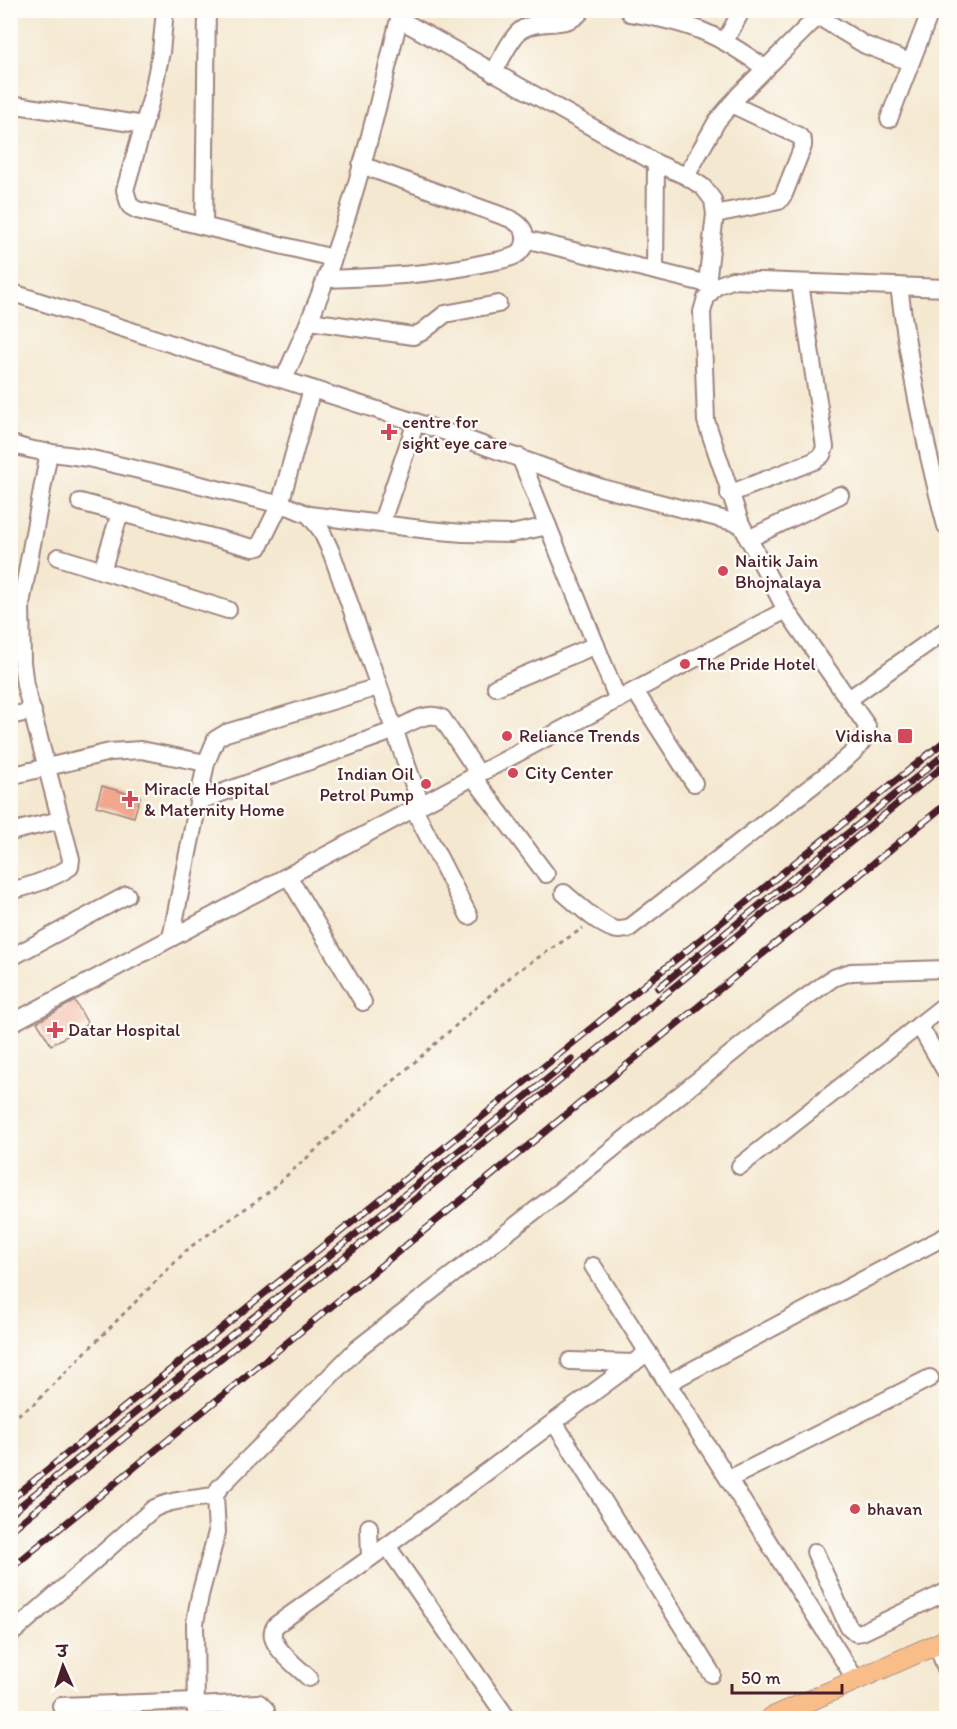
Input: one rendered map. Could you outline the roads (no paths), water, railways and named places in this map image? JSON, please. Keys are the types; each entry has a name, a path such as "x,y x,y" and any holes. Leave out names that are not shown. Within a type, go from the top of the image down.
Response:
{"main road":[{"path":"771,1719 942,1642"}],"street":[{"path":"165,10 161,52 152,96 125,190 130,206 137,210 333,258"},
{"path":"204,225 207,10"},
{"path":"493,73 519,30 528,26 575,18 582,10"},
{"path":"725,42 742,10"},
{"path":"889,119 931,10"},
{"path":"630,12 667,18 702,30 766,69"},
{"path":"686,176 711,130 731,104 821,14 865,45 910,62"},
{"path":"284,379 310,321 333,258 361,165 399,15 493,73 656,163 686,176 703,187 713,200 715,214 712,286 702,312 706,421 729,494 745,531 786,610 867,726 866,735 860,747 628,928 616,930 595,918 564,893"},
{"path":"10,104 144,124"},
{"path":"715,214 779,201 803,146 803,141 799,136 731,104"},
{"path":"655,271 656,163"},
{"path":"326,279 394,277 464,268 517,254 523,248 524,231 511,219 361,165"},
{"path":"525,239 712,286 732,280 946,288"},
{"path":"729,494 814,461 822,454 825,447 800,283"},
{"path":"899,286 918,414 946,526"},
{"path":"10,292 416,422 602,488 745,531 840,495"},
{"path":"310,321 413,336 422,332 445,314 498,304"},
{"path":"80,502 253,548 259,547 280,504 312,389"},
{"path":"381,524 416,422"},
{"path":"14,447 72,454 280,504 309,515 429,530 511,534 548,526"},
{"path":"10,891 62,873 70,867 71,859 33,711 16,663 21,604 49,452"},
{"path":"520,457 618,700"},
{"path":"102,571 120,513"},
{"path":"309,515 321,530 332,554 394,730 417,807 469,916"},
{"path":"58,557 228,610"},
{"path":"10,1024 786,610"},
{"path":"849,699 946,630"},
{"path":"496,687 596,645"},
{"path":"171,938 206,763 216,739 226,733 378,687"},
{"path":"635,691 694,783"},
{"path":"10,716 33,711"},
{"path":"199,801 434,714 442,718 476,776 546,874"},
{"path":"10,776 110,753 141,750 206,763"},
{"path":"10,832 60,820"},
{"path":"288,876 363,1002"},
{"path":"10,958 127,895"},
{"path":"196,1709 195,1623 217,1532 215,1496 219,1488 357,1349 555,1195 767,1025 833,978 851,972 946,969"},
{"path":"740,1166 946,1004"},
{"path":"918,1025 946,1072"},
{"path":"668,1383 946,1236"},
{"path":"592,1266 856,1680"},
{"path":"309,1678 275,1645 272,1636 273,1629 648,1352"},
{"path":"570,1361 634,1363"},
{"path":"729,1479 930,1378"},
{"path":"554,1422 712,1674"},
{"path":"10,1635 153,1509 174,1502 215,1496"},
{"path":"369,1527 370,1558"},
{"path":"387,1546 507,1719"},
{"path":"815,1552 848,1626 856,1633 946,1592"},
{"path":"942,1642 946,1669"},
{"path":"61,1706 196,1709 259,1703 264,1706 266,1719"}],"railway":[{"path":"10,1500 946,740"},
{"path":"658,988 946,753"},
{"path":"10,1531 946,764"},
{"path":"10,1569 946,804"},
{"path":"10,1514 572,1059"}],"place":[{"name":"centre for sight eye care","path":"389,432"},
{"name":"Naitik Jain Bhojnalaya","path":"723,571"},
{"name":"The Pride Hotel","path":"685,664"},
{"name":"Reliance Trends","path":"507,736"},
{"name":"Vidisha","path":"905,736"},
{"name":"City Center","path":"513,773"},
{"name":"Indian Oil Petrol Pump","path":"426,784"},
{"name":"Miracle Hospital & Maternity Home","path":"130,799"},
{"name":"Datar Hospital","path":"55,1030"},
{"name":"bhavan","path":"855,1509"}]}
